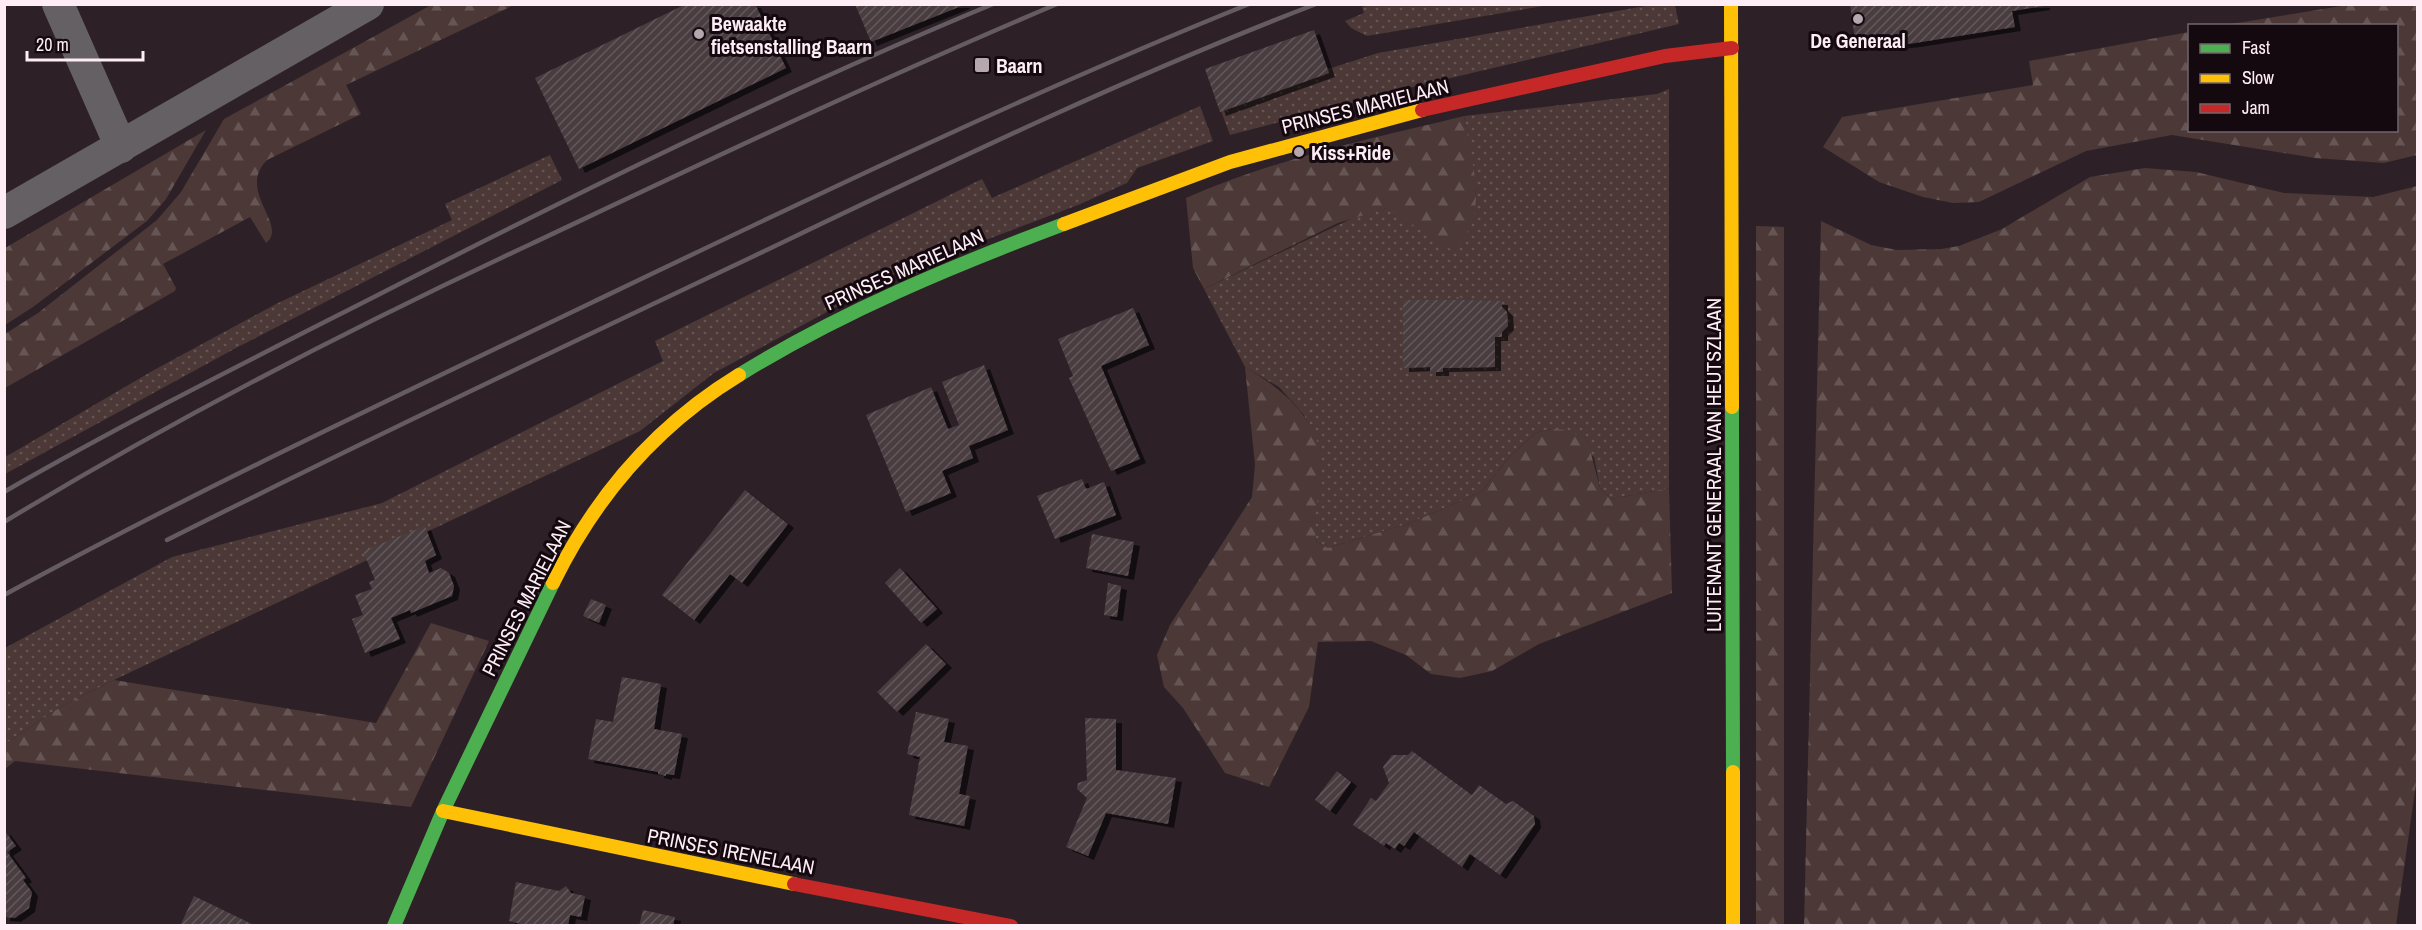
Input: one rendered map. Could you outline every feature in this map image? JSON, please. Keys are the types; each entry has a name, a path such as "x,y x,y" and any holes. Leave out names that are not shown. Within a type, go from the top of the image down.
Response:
{"street":[{"path":"58,4 121,147"},
{"path":"4,213 368,4"},
{"name":"LUITENANT GENERAAL VAN HEUTSZLAAN","path":"1731,4 1733,926"},
{"name":"PRINSES MARIELAAN","path":"394,926 443,811 571,546 615,483 660,433 708,394 790,343 957,264 1230,162 1396,116 1665,56 1732,48"},
{"name":"PRINSES IRENELAAN","path":"443,811 738,873 1011,926"}],"green space":[{"path":"2354,4 2417,5 2417,155 2384,163 2315,158 2172,135 2086,151 1979,202 1953,203 1923,197 1879,182 1823,147 1842,117 2033,85 2029,61 2188,32 2188,132 2398,132 2398,24 2231,24"},
{"path":"431,5 514,5 346,85 361,114 267,160 259,172 257,184 272,227 271,236 266,243 250,217 163,264 176,288 175,291 5,388 5,334 38,313 157,220 181,192 224,119"},
{"path":"1369,5 1549,5 1367,36 1351,28 1345,21 1364,13 1362,7"},
{"path":"1651,5 1675,5 1679,24 1404,89 1230,135 1221,111 1329,73 1328,69 1378,53"},
{"path":"1669,89 1669,488 1611,499 1600,488 1594,457 1551,429 1535,433 1507,460 1481,492 1410,523 1328,548 1317,542 1313,526 1316,439 1304,415 1279,387 1245,367 1204,289 1357,216 1387,208 1476,194 1464,116 1657,94"},
{"path":"1200,106 1213,141 1137,168 1127,183 1078,205 901,272 714,373 640,431 114,680 62,706 5,744 5,648 172,557 382,503 663,361 655,341 982,179 992,198"},
{"path":"1464,116 1474,169 1475,206 1472,223 1463,238 1450,249 1387,208 1338,223 1204,289 1193,268 1186,198 1219,184 1288,161"},
{"path":"206,130 166,199 147,221 33,307 5,325 5,248"},
{"path":"550,155 562,180 236,348 5,474 5,453 7,456 154,370 276,304 452,220 445,204"},
{"path":"2145,168 2196,172 2284,193 2373,197 2417,186 2418,770 2396,925 1804,925 1821,221 1871,245 1897,250 1941,249 1959,246 2002,229 2090,177"},
{"path":"1756,226 1784,227 1784,926 1756,925"},
{"path":"1245,367 1274,386 1299,410 1316,439 1321,474 1315,533 1317,542 1328,548 1410,523 1481,492 1507,460 1535,433 1551,429 1569,430 1588,442 1600,488 1611,499 1669,488 1672,593 1539,644 1492,671 1460,678 1431,674 1406,655 1371,641 1318,642 1309,707 1269,787 1225,773 1183,708 1164,687 1157,655 1170,625 1252,497 1255,465"},
{"path":"431,623 489,641 411,807 15,761 5,769 5,744 62,706 114,680 376,723"}],"building":[{"path":"686,4 755,4 786,68 579,169 535,78"},
{"path":"855,4 964,4 964,5 871,42"},
{"path":"1850,4 2044,4 2044,6 2012,11 2015,27 1915,43 1886,46 1885,43 1856,47"},
{"path":"1314,30 1329,73 1220,112 1205,69"},
{"path":"1456,297 1461,297 1461,300 1502,301 1502,307 1507,312 1508,326 1502,332 1502,337 1495,337 1495,367 1443,368 1443,372 1430,372 1430,367 1403,368 1403,300 1457,300"},
{"path":"1133,308 1149,345 1101,366 1140,459 1111,471 1069,378 1073,376 1058,339"},
{"path":"984,365 1008,430 969,446 973,458 942,471 951,493 906,512 866,415 931,387 948,429 959,425 942,382"},
{"path":"1082,479 1086,489 1104,482 1116,515 1055,539 1037,496"},
{"path":"745,490 788,524 742,583 730,574 694,620 662,595"},
{"path":"425,526 436,555 425,561 429,573 441,568 449,573 454,586 452,596 411,613 410,610 391,618 400,639 365,653 352,619 363,615 355,595 372,589 369,582 375,580 363,551"},
{"path":"1092,534 1134,542 1128,576 1086,568"},
{"path":"900,568 937,609 921,623 885,583"},
{"path":"1108,583 1121,586 1117,617 1104,615"},
{"path":"591,599 606,605 599,623 583,616"},
{"path":"926,644 946,664 897,712 877,692"},
{"path":"622,677 661,684 654,729 682,734 674,775 666,774 666,776 658,772 588,759 596,719 613,722"},
{"path":"916,712 949,719 944,742 968,746 959,794 970,796 964,826 909,815 920,757 907,754"},
{"path":"1085,718 1116,719 1116,770 1176,778 1168,824 1106,813 1088,856 1066,847 1087,798 1077,789 1078,783 1087,780"},
{"path":"1412,751 1472,795 1479,785 1506,804 1513,801 1534,816 1535,824 1500,875 1470,854 1462,867 1414,832 1404,846 1399,843 1395,849 1386,843 1384,846 1353,825 1371,798 1376,801 1389,783 1383,767 1392,755 1408,755"},
{"path":"1337,771 1351,782 1330,811 1315,800"},
{"path":"4,830 16,846 7,852 26,878 23,880 32,892 29,908 15,918 4,917"},
{"path":"516,882 559,891 566,886 571,893 585,896 581,917 570,915 568,926 528,926 509,921"},
{"path":"194,896 256,926 180,926"},
{"path":"643,910 675,917 673,926 639,926"}],"railway":[{"path":"4,492 186,393 602,182 835,72 993,4"},
{"path":"4,522 198,411 397,308 792,121 1057,4"},
{"path":"4,595 150,518 297,445 756,224 1001,110 1249,4"},
{"path":"167,540 458,397 961,157 1173,62 1316,4"}],"traffic: fast":[{"path":"739,375 857,311 980,256 1064,224"},
{"path":"1732,407 1733,772"},
{"path":"394,926 443,811 553,583"}],"traffic: slow":[{"path":"1731,4 1732,407"},
{"path":"1064,224 1230,162 1422,110"},
{"path":"553,583 588,521 631,466 681,416 739,375"},
{"path":"1733,772 1733,926"},
{"path":"443,811 794,884"}],"traffic: jam":[{"path":"1422,110 1665,56 1732,48"},
{"path":"794,884 1011,926"}],"place":[{"name":"De Generaal","path":"1858,19"},
{"name":"Bewaakte fietsenstalling Baarn","path":"699,34"},
{"name":"Baarn","path":"982,65"},
{"name":"Kiss+Ride","path":"1299,152"}]}
